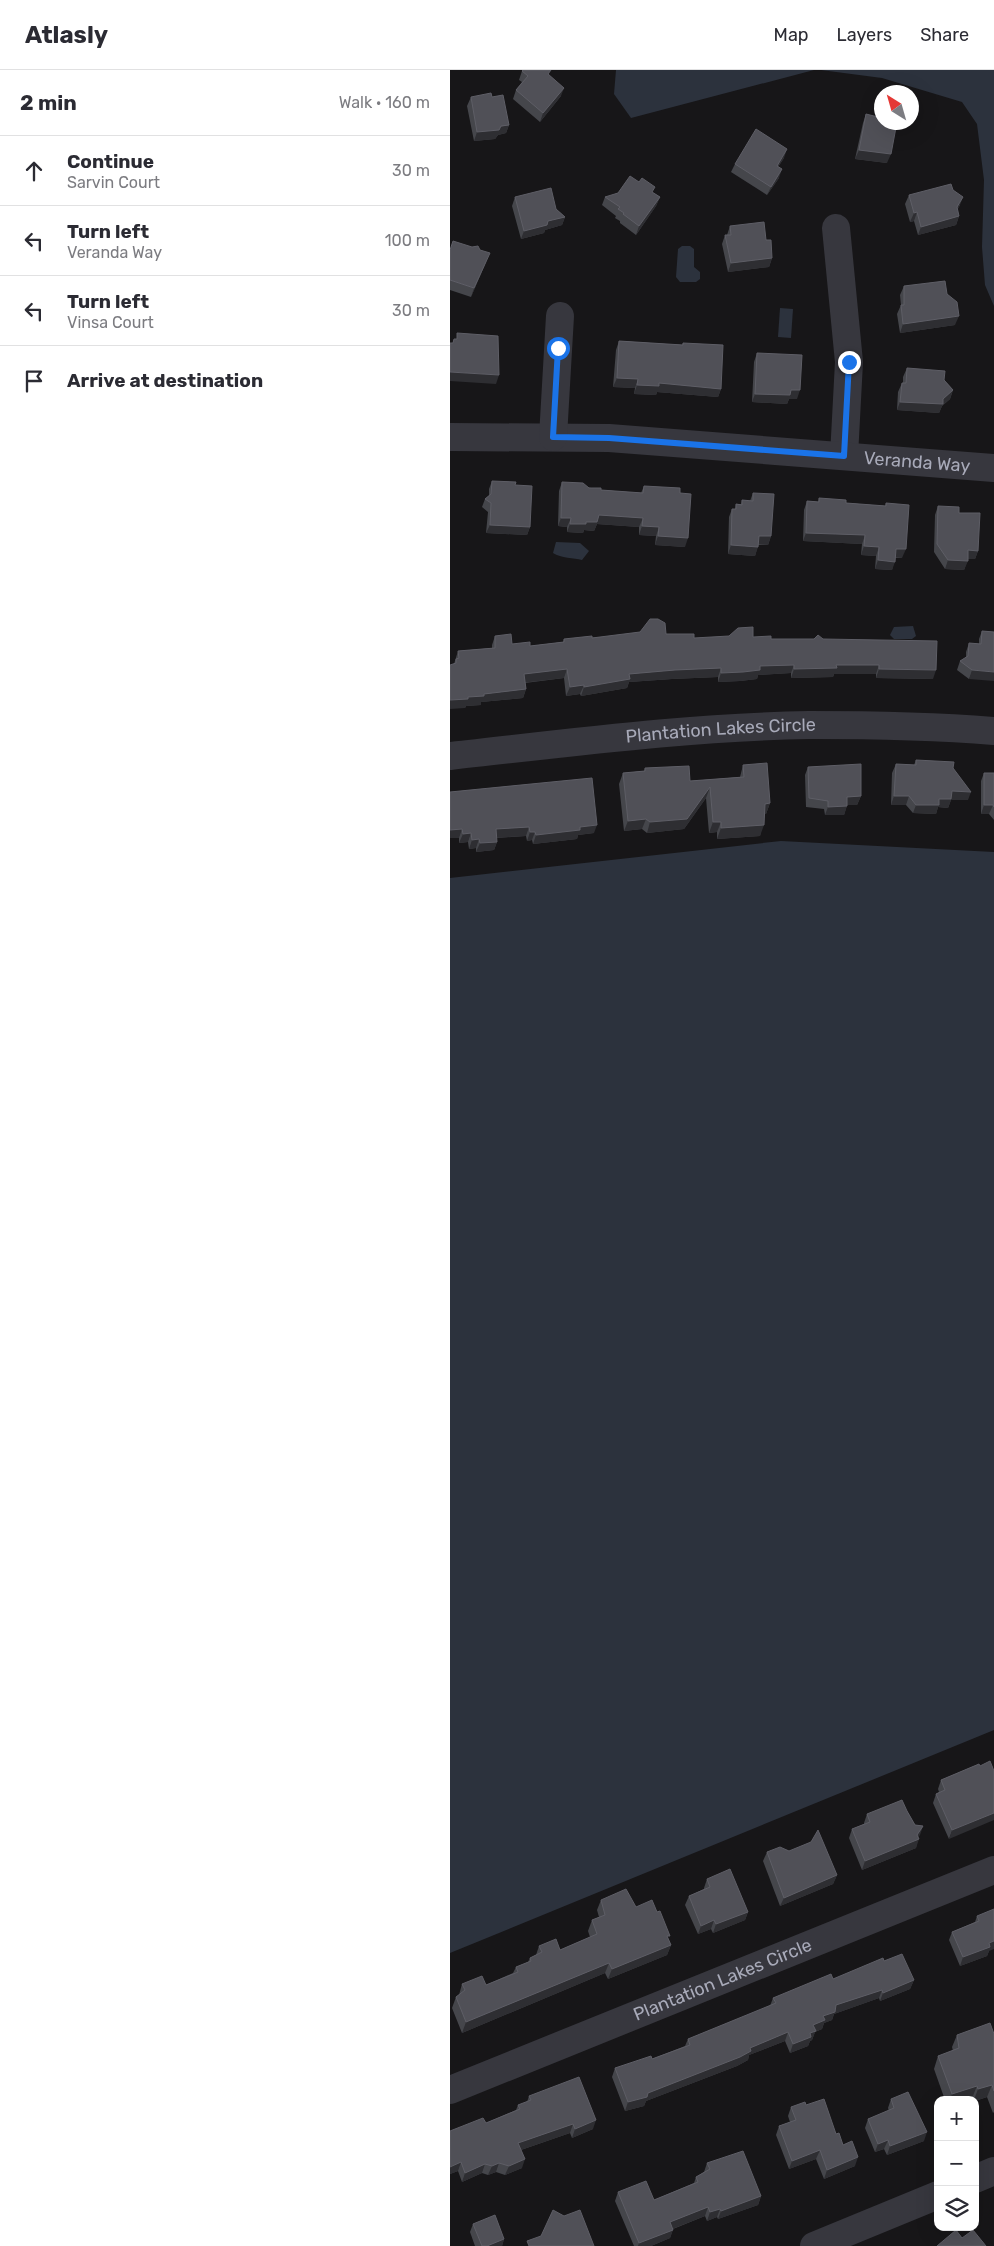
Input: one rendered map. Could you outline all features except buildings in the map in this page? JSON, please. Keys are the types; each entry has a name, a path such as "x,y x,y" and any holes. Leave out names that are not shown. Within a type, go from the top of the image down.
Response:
{"street":[{"path":"836,228 849,362 844,456"},
{"path":"553,437 560,316"},
{"name":"Veranda Way","path":"450,437 609,438 994,468"},
{"name":"Plantation Lakes Circle","path":"450,756 644,735 728,729 880,725 994,731"},
{"name":"Plantation Lakes Circle","path":"450,2090 994,1870"},
{"path":"979,2177 994,2171"},
{"path":"814,2246 862,2237 934,2197"}],"shaded area":[{"path":"616,70 814,70 631,118 614,94"},
{"path":"821,70 994,70 994,306 985,285 982,247 984,180 977,124 962,102 919,89 919,85 905,85 882,78"},
{"path":"682,246 690,246 694,249 694,267 700,272 700,279 696,282 680,282 676,277 678,249"},
{"path":"780,308 793,309 791,338 778,337"},
{"path":"556,542 580,543 589,551 582,560 560,556 553,553"},
{"path":"913,626 916,636 912,639 894,639 890,635 894,627"},
{"path":"781,841 994,852 994,1730 450,1953 450,878"}],"route":[{"path":"558,348 553,437 609,438 844,456 849,362"}]}
